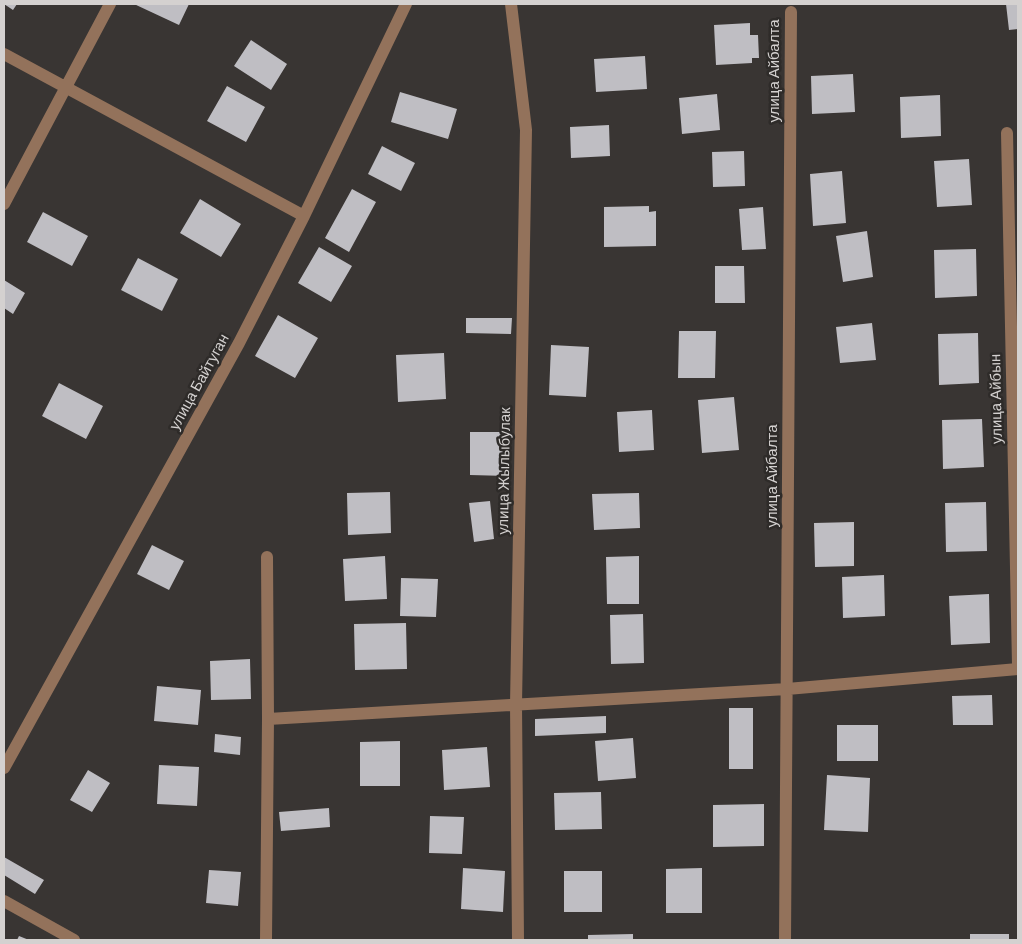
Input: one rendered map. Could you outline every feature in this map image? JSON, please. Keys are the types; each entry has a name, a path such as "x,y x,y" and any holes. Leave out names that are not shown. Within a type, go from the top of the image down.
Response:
{"street":[{"path":"4,204 110,4"},
{"name":"улица Байтуган","path":"4,768 239,343 304,216 406,4"},
{"name":"улица Жылыбулак","path":"511,4 526,130 516,704 518,940"},
{"name":"улица Айбалта","path":"785,940 791,12"},
{"path":"4,54 304,216"},
{"name":"улица Айбын","path":"1007,134 1018,665"},
{"path":"266,940 267,557"},
{"path":"268,719 787,689 1018,670"},
{"path":"4,900 74,940"}],"building":[{"path":"4,4 17,4 13,10"},
{"path":"134,4 189,4 179,25"},
{"path":"1006,4 1018,4 1018,29 1009,30"},
{"path":"750,23 750,35 758,35 759,58 752,58 752,63 716,65 714,25"},
{"path":"251,40 287,64 271,90 234,66"},
{"path":"645,56 647,89 596,92 594,59"},
{"path":"853,74 855,112 812,114 811,76"},
{"path":"227,86 265,107 246,142 207,121"},
{"path":"400,92 457,109 448,139 391,122"},
{"path":"717,94 720,130 682,134 679,98"},
{"path":"940,95 941,136 901,138 900,97"},
{"path":"609,125 610,156 571,158 570,127"},
{"path":"382,146 415,163 401,191 368,174"},
{"path":"744,151 745,186 713,187 712,152"},
{"path":"969,159 972,205 937,207 934,161"},
{"path":"842,171 846,223 813,226 810,174"},
{"path":"352,189 376,202 349,252 325,238"},
{"path":"200,199 241,224 221,257 180,233"},
{"path":"649,206 649,212 656,211 656,246 604,247 604,207"},
{"path":"763,207 766,249 742,250 739,209"},
{"path":"43,212 88,236 72,266 27,242"},
{"path":"867,231 873,277 843,282 836,236"},
{"path":"319,247 352,266 331,302 298,283"},
{"path":"976,249 977,296 935,298 934,250"},
{"path":"138,258 178,279 162,311 121,290"},
{"path":"715,266 744,266 745,303 715,303"},
{"path":"4,280 25,293 13,314 4,308"},
{"path":"278,315 318,338 295,378 255,356"},
{"path":"466,318 512,318 511,334 466,333"},
{"path":"872,323 876,360 840,363 836,327"},
{"path":"679,331 716,331 715,378 678,378"},
{"path":"978,333 979,383 939,385 938,334"},
{"path":"551,345 589,347 586,397 549,395"},
{"path":"444,353 446,399 398,402 396,355"},
{"path":"59,383 103,406 86,439 42,416"},
{"path":"734,397 739,450 702,453 698,400"},
{"path":"652,410 654,450 619,452 617,412"},
{"path":"982,419 984,467 943,469 942,420"},
{"path":"470,432 507,432 507,476 470,475"},
{"path":"390,492 391,533 348,535 347,493"},
{"path":"639,493 640,528 594,530 592,494"},
{"path":"490,501 494,539 474,542 469,503"},
{"path":"986,502 987,551 946,552 945,503"},
{"path":"854,522 854,566 815,567 814,523"},
{"path":"152,545 184,561 169,590 137,574"},
{"path":"385,556 387,599 345,601 343,559"},
{"path":"639,556 639,604 607,604 606,557"},
{"path":"884,575 885,616 843,618 842,577"},
{"path":"401,578 438,579 436,617 400,616"},
{"path":"989,594 990,643 951,645 949,596"},
{"path":"643,614 644,663 611,664 610,615"},
{"path":"406,623 407,669 355,670 354,624"},
{"path":"250,659 251,699 211,700 210,661"},
{"path":"157,686 201,690 198,725 154,721"},
{"path":"992,695 993,725 953,725 952,696"},
{"path":"729,708 753,708 753,769 729,769"},
{"path":"606,716 606,733 535,736 535,719"},
{"path":"837,725 878,725 878,761 837,761"},
{"path":"215,734 241,737 240,755 214,752"},
{"path":"633,738 636,778 598,781 595,741"},
{"path":"400,741 400,786 360,786 360,742"},
{"path":"487,747 490,787 444,790 442,750"},
{"path":"159,765 199,767 197,806 157,804"},
{"path":"88,770 110,783 92,812 70,800"},
{"path":"827,775 870,778 868,832 824,830"},
{"path":"601,792 602,829 555,830 554,793"},
{"path":"764,804 764,846 713,847 713,805"},
{"path":"329,808 330,827 281,831 279,812"},
{"path":"430,816 464,817 462,854 429,853"},
{"path":"4,857 44,880 35,894 4,875"},
{"path":"463,868 505,871 503,912 461,909"},
{"path":"702,868 702,913 666,913 666,869"},
{"path":"209,870 241,872 238,906 206,903"},
{"path":"564,871 602,871 602,912 564,912"},
{"path":"633,934 633,940 588,940 588,935"},
{"path":"970,934 1009,934 1009,940 970,940"},
{"path":"19,936 29,940 17,940"}]}
